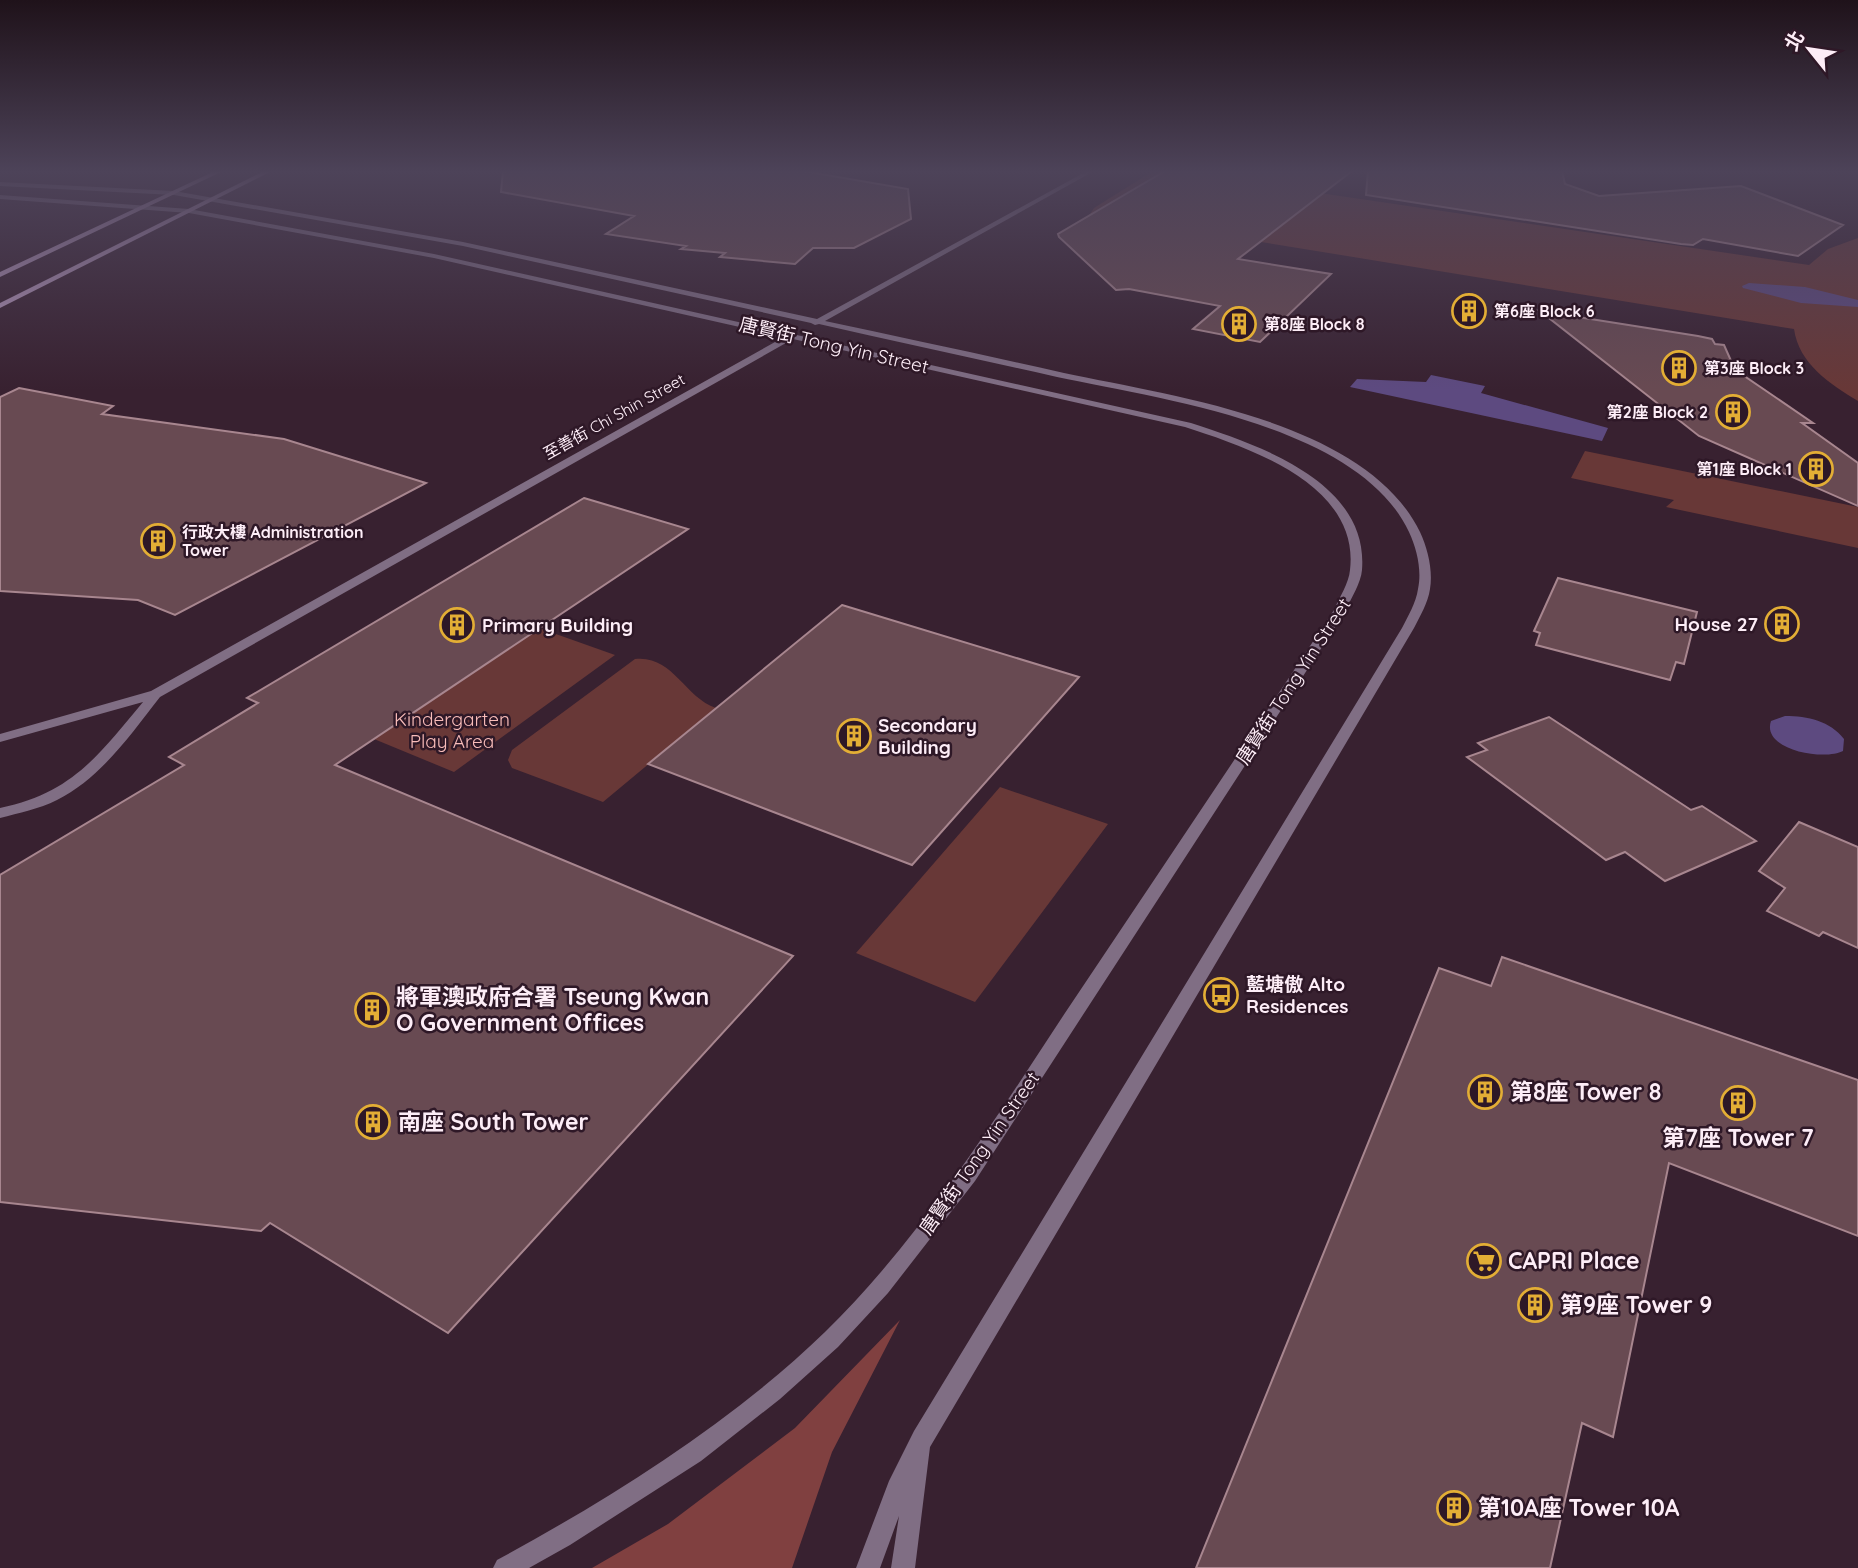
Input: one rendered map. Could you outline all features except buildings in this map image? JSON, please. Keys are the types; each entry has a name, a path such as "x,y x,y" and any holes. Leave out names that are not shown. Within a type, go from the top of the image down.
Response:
{"main road":[{"path":"0,275 66,244"},
{"path":"0,306 123,244"}],"street":[{"name":"唐賢街 Tong Yin Street","path":"370,244 434,256 1188,425 1243,443 1289,465 1308,478 1339,507 1357,540 1359,557 1358,574 1352,592 968,1175 881,1287 821,1349 772,1392 693,1453 574,1530 505,1568"},
{"name":"唐賢街 Tong Yin Street","path":"464,244 1213,408 1277,427 1333,453 1379,486 1411,523 1420,543 1425,564 1425,585 1419,606 1408,628 922,1438 897,1489 868,1568"},
{"name":"至善街 Chi Shin Street","path":"0,738 156,694 958,244"},
{"name":"至善街 Chi Shin Street","path":"0,813 43,802 83,780 156,694"},
{"name":"唐賢街 Tong Yin Street","path":"903,1568 922,1438"}],"green space":[{"path":"1275,244 1667,244 1809,265 1828,249 1841,244 1858,244 1858,401 1837,388 1809,363 1802,353 1794,329"},
{"path":"1585,451 1858,507 1858,548 1666,507 1674,500 1571,478"},
{"name":"Kindergarten Play Area","path":"539,628 615,655 454,772 374,739"},
{"path":"635,659 659,663 705,703 716,708 603,802 512,768 508,760 512,750"},
{"path":"1000,787 1108,824 975,1002 856,953"}],"shaded area":[{"path":"1749,283 1805,287 1858,300 1858,307 1801,303 1743,288 1742,286"},
{"path":"1431,375 1485,386 1481,393 1608,428 1602,441 1350,387 1357,379 1426,382"},
{"path":"1785,716 1810,719 1832,728 1844,739 1843,751 1834,754 1809,754 1784,746 1770,731 1771,721"},
{"path":"900,1320 832,1452 792,1568 592,1568 668,1524 795,1428"}],"place":[{"name":"第6座 Block 6","path":"1469,311"},
{"name":"第8座 Block 8","path":"1239,324"},
{"name":"第3座 Block 3","path":"1679,368"},
{"name":"第2座 Block 2","path":"1733,412"},
{"name":"第1座 Block 1","path":"1816,469"},
{"name":"行政大樓 Administration Tower","path":"158,541"},
{"name":"House 27","path":"1782,624"},
{"name":"Primary Building","path":"457,625"},
{"name":"Secondary Building","path":"854,736"},
{"name":"藍塘傲 Alto Residences","path":"1221,995"},
{"name":"將軍澳政府合署 Tseung Kwan O Government Offices","path":"372,1010"},
{"name":"第8座 Tower 8","path":"1485,1092"},
{"name":"第7座 Tower 7","path":"1738,1103"},
{"name":"南座 South Tower","path":"373,1122"},
{"name":"CAPRI Place","path":"1484,1261"},
{"name":"第9座 Tower 9","path":"1535,1305"},
{"name":"第10A座 Tower 10A","path":"1454,1508"}]}
